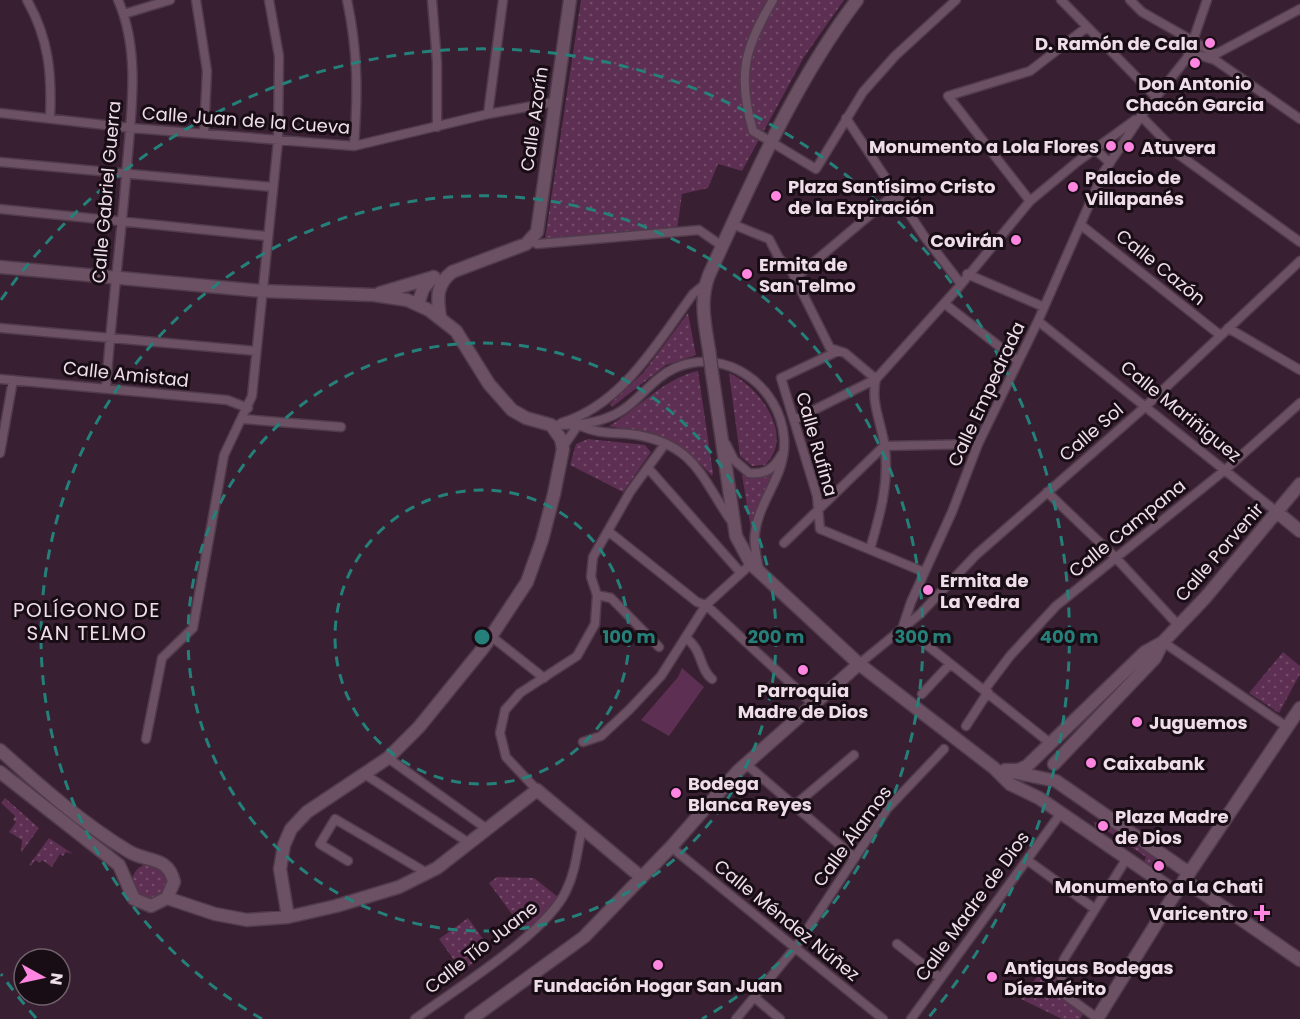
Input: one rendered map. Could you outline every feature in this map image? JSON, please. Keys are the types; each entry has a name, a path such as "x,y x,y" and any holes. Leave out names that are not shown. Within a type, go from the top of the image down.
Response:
{"street":[{"path":"27,0 40,24 52,75 50,118"},
{"name":"Calle Gabriel Guerra","path":"106,388 131,128 132,69 124,14 118,0"},
{"path":"124,14 170,0"},
{"path":"196,0 207,71 204,133"},
{"path":"146,739 162,658 193,628 224,455 248,408 278,141 279,56 269,0"},
{"path":"347,0 354,35 358,90 354,146"},
{"path":"432,0 437,62 437,126"},
{"path":"488,114 503,0"},
{"name":"Calle Azorín","path":"531,241 537,232 570,0"},
{"path":"773,0 755,30 744,78 744,101 753,131 816,169 863,92 889,63 956,0"},
{"path":"857,0 841,21 771,142 705,284 703,314 734,525 740,547 755,567 859,663 1000,769 1010,784 1039,798 1176,892"},
{"path":"1061,0 1156,97"},
{"path":"1130,0 1142,12 1194,39 1300,119"},
{"path":"795,420 876,379 945,304 1030,201 1077,162 1141,116 1187,58 1207,0"},
{"path":"1187,58 1195,54 1216,57 1300,9"},
{"path":"1030,201 948,96 1030,71 1087,27"},
{"name":"Calle Juan de la Cueva","path":"0,113 131,128 354,146 488,114 554,102"},
{"path":"1141,116 1178,154 1300,242"},
{"name":"Calle Empedrada","path":"903,626 911,601 978,444 1038,321 1101,178 1141,116"},
{"path":"846,118 952,276 961,284"},
{"path":"1095,149 1110,163"},
{"path":"0,162 272,187"},
{"path":"795,278 896,193"},
{"path":"0,209 267,236"},
{"path":"732,224 769,239 779,258 795,278 830,348 838,351 876,379"},
{"name":"Calle Cazón","path":"1081,225 1220,335"},
{"path":"374,295 452,272 531,241 537,244 609,240 699,230 722,246"},
{"name":"Calle Sol","path":"859,663 924,610 976,555 1146,406 1300,261"},
{"path":"0,267 262,291 374,295 418,304 440,317 460,338 500,399 526,418 551,425 578,425 611,417 625,409 675,368 715,363 742,370 763,387 771,397 781,423 784,451 781,469 757,521 754,533 755,567"},
{"path":"418,304 437,291 452,272"},
{"path":"968,274 1044,307"},
{"path":"418,304 423,289 434,277"},
{"path":"551,425 589,410 633,375 693,294 705,284"},
{"path":"437,291 440,317"},
{"path":"945,304 1018,361"},
{"name":"Calle Mariñiguez","path":"1038,321 1300,531"},
{"path":"0,328 256,351"},
{"path":"1228,328 1300,370"},
{"name":"Calle Rufina","path":"838,351 781,378 795,420 818,511 820,529 870,549"},
{"name":"Calle Amistad","path":"0,378 227,400 248,408"},
{"path":"876,379 873,392 884,446 885,497 870,549 924,572"},
{"path":"0,453 13,380"},
{"name":"Calle Campana","path":"987,691 1043,618 1225,470 1300,403"},
{"path":"243,418 341,427"},
{"path":"551,425 561,439 563,449"},
{"path":"578,425 597,432 636,435 665,444 700,469 734,525"},
{"path":"288,917 280,869 284,845 291,829 307,812 366,775 388,758 430,714 492,637 527,582 542,540 563,449 578,425"},
{"path":"722,436 734,460 749,473 765,472 773,467 784,451"},
{"path":"641,877 537,790 506,757 500,733 505,710 520,693 577,656 595,624 597,595 591,577 593,557 665,444"},
{"path":"784,543 884,446 978,444"},
{"path":"648,468 741,573"},
{"name":"Calle Porvenir","path":"1054,764 1155,658 1163,642 1205,598 1300,483"},
{"path":"1047,492 1116,558 1178,625"},
{"path":"608,531 697,602 706,605 814,705"},
{"path":"583,742 601,736 629,710 661,676 706,605 741,573 755,567"},
{"path":"597,595 611,598 659,647"},
{"path":"911,601 924,610"},
{"path":"903,626 1065,751"},
{"path":"492,637 544,678"},
{"path":"686,638 698,649 706,675 712,679"},
{"path":"1163,642 1287,727"},
{"name":"Calle Porvenir","path":"1000,769 1018,770 1032,761 1145,652 1163,642"},
{"path":"471,1019 584,937 671,847 746,764 859,663"},
{"path":"922,694 950,663"},
{"path":"966,726 987,691"},
{"path":"1127,858 1065,959 1060,972 1065,995 1097,1019 1186,876 1300,708"},
{"path":"1052,741 1053,780"},
{"name":"Calle Álamos","path":"736,1019 795,948 887,809 944,749"},
{"path":"0,750 54,796 120,846 139,856 167,865 172,873 170,895 160,904 142,904 134,899 118,865 0,772"},
{"path":"795,805 854,755"},
{"path":"388,758 486,829"},
{"path":"1032,761 1030,775 1033,789 1039,798"},
{"path":"746,764 854,857"},
{"path":"1000,769 1053,780 1299,958"},
{"path":"366,775 469,843"},
{"path":"1039,798 1038,789 1042,782 1053,780"},
{"path":"170,895 181,901 233,918 259,920 288,917 336,906 399,887 427,873 537,790"},
{"name":"Calle Madre de Dios","path":"911,1019 1061,813"},
{"path":"348,861 320,844 335,819 427,873"},
{"name":"Calle Tío Juane","path":"415,1019 545,921 566,891 576,864 582,829"},
{"name":"Calle Méndez Núñez","path":"671,847 883,1019"},
{"path":"127,882 134,866 150,858"},
{"path":"1027,860 1095,909"},
{"path":"897,944 940,978"},
{"path":"754,997 780,1019"}],"shaded area":[{"path":"581,0 844,0 804,57 742,171 718,164 708,188 682,194 677,230 545,239"},
{"path":"688,313 696,355 666,365 612,407 610,404 643,373"},
{"path":"698,371 712,476 689,454 663,437 638,430 609,426 674,380"},
{"path":"729,373 752,389 770,413 777,440 774,453 765,465 752,466 740,456"},
{"path":"588,439 645,445 651,452 623,492 570,465 576,444"},
{"path":"776,471 751,529 742,475 759,478"},
{"path":"1283,652 1300,666 1300,674 1279,713 1249,693"},
{"path":"682,668 704,687 669,736 641,720 678,677"},
{"path":"5,798 39,828 21,853 22,840 9,832 16,822 13,820 15,816 1,803"},
{"path":"1094,822 1106,823 1165,865 1160,873 1144,862 1146,857 1106,830 1096,829"},
{"path":"49,838 73,854 66,852 63,856 60,854 52,867 42,860 40,863 35,860 31,866 29,865"},
{"path":"150,864 162,870 168,882 162,894 150,900 138,894 132,882 138,870"},
{"path":"497,877 534,878 558,897 540,920 525,932 489,883"},
{"path":"468,918 491,950 462,971 439,939"},
{"path":"1049,960 1057,968 1059,990 1071,1005 1083,1014 1080,1019 1062,1019 1021,999"}],"place":[{"name":"D. Ramón de Cala","path":"1210,43"},
{"name":"Don Antonio Chacón Garcia","path":"1195,63"},
{"name":"Monumento a Lola Flores","path":"1111,146"},
{"name":"Atuvera","path":"1129,147"},
{"name":"Palacio de Villapanés","path":"1073,187"},
{"name":"Plaza Santísimo Cristo de la Expiración","path":"776,196"},
{"name":"Covirán","path":"1016,240"},
{"name":"Ermita de San Telmo","path":"747,274"},
{"name":"Ermita de La Yedra","path":"928,590"},
{"name":"Parroquia Madre de Dios","path":"803,670"},
{"name":"Juguemos","path":"1137,722"},
{"name":"Caixabank","path":"1091,763"},
{"name":"Bodega Blanca Reyes","path":"676,793"},
{"name":"Plaza Madre de Dios","path":"1103,826"},
{"name":"Monumento a La Chati","path":"1159,866"},
{"name":"Varicentro","path":"1262,913"},
{"name":"Fundación Hogar San Juan","path":"658,965"},
{"name":"Antiguas Bodegas Díez Mérito","path":"992,977"}],"district":[{"name":"POLÍGONO DE SAN TELMO","path":"87,622"}]}
